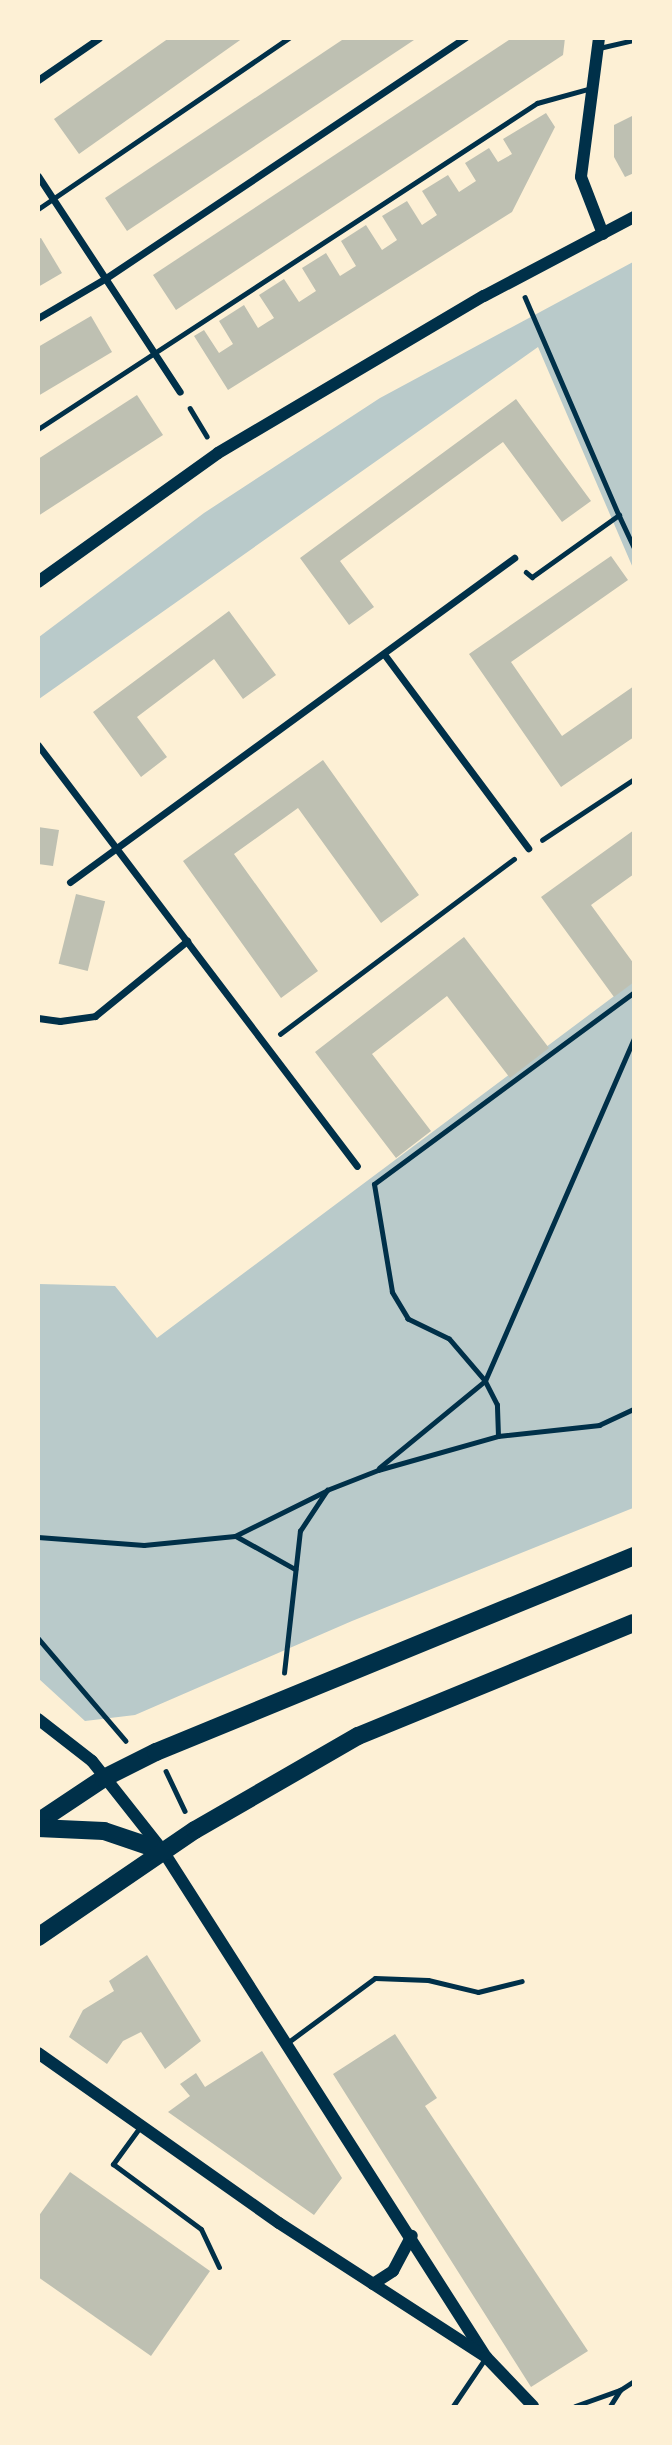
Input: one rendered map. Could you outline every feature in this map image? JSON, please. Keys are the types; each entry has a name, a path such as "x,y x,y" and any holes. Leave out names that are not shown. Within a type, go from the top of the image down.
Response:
{"main road":[{"path":"38,1822 104,1778 156,1752 634,1556"},
{"path":"38,1937 195,1830 358,1736 634,1623"},
{"path":"38,1828 104,1830 163,1851"}],"street":[{"path":"38,80 99,38"},
{"path":"38,318 106,278 465,38"},
{"path":"598,43 581,177 603,234"},
{"path":"38,176 180,392"},
{"path":"38,582 218,453 517,279 634,217"},
{"path":"70,882 514,558"},
{"path":"384,654 528,848"},
{"path":"38,745 357,1166"},
{"path":"38,1018 60,1021 95,1016 187,941"},
{"path":"38,1719 92,1761 163,1851 412,2236 486,2357 533,2406"},
{"path":"38,2053 373,2284 486,2357"},
{"path":"373,2284 393,2271 412,2236"}],"lane":[{"path":"38,209 289,38"},
{"path":"598,43 634,40"},
{"path":"38,429 537,103 591,89"},
{"path":"287,2043 375,1978 428,1980 478,1992 522,1981"},
{"path":"141,2124 113,2164 201,2229 219,2267"},
{"path":"453,2406 486,2357"},
{"path":"575,2406 620,2390 634,2381"},
{"path":"610,2406 620,2390"}],"path":[{"path":"517,279 634,547"},
{"path":"180,392 218,453"},
{"path":"514,558 532,578 619,514"},
{"path":"266,1045 528,848 634,779"},
{"path":"498,1436 497,1405 485,1381 449,1339 408,1319 392,1292 374,1184 634,992"},
{"path":"378,1469 485,1381 634,1038"},
{"path":"38,1536 144,1545 235,1536 327,1490 378,1469 498,1436 598,1424 634,1409"},
{"path":"284,1701 300,1531 327,1490"},
{"path":"235,1536 296,1569"},
{"path":"38,1638 124,1740 156,1752 195,1830"}],"shaded area":[{"path":"633,262 633,568 538,347 39,699 39,637 204,513 380,398"},
{"path":"633,982 633,1508 352,1621 135,1715 85,1721 39,1679 39,1284 115,1286 157,1338"}],"building":[{"path":"169,38 243,38 79,154 54,119"},
{"path":"345,38 417,38 127,231 105,198"},
{"path":"512,38 565,38 563,55 176,310 153,275"},
{"path":"546,113 555,127 512,212 228,390 194,336 204,330 219,353 233,344 219,321 244,305 258,328 274,318 259,295 284,279 299,302 316,291 302,268 326,253 340,276 356,266 341,241 366,225 382,250 397,240 382,216 407,201 422,225 437,215 422,191 448,175 459,192 476,181 465,163 489,148 498,162 512,154 503,139"},
{"path":"634,115 634,173 625,177 614,157 614,125"},
{"path":"41,238 62,273 38,287 38,239"},
{"path":"91,316 112,352 38,396 38,347"},
{"path":"137,395 163,435 38,516 38,459"},
{"path":"516,399 591,501 562,522 503,442 340,561 374,607 349,625 300,558"},
{"path":"611,556 628,580 511,662 562,736 634,686 634,737 561,787 469,654"},
{"path":"229,611 276,675 243,699 214,659 137,717 167,757 141,777 93,712"},
{"path":"323,760 419,895 381,923 298,808 234,854 318,971 281,998 183,861"},
{"path":"38,827 59,830 53,866 38,864"},
{"path":"634,830 634,874 591,905 634,964 634,982 614,997 541,897"},
{"path":"76,894 105,901 88,971 59,964"},
{"path":"464,937 549,1048 510,1078 447,996 372,1054 431,1131 396,1158 315,1052"},
{"path":"147,1955 201,2041 165,2069 141,2032 123,2041 107,2064 69,2037 83,2010 114,1991 109,1981"},
{"path":"395,2034 437,2098 425,2106 588,2351 531,2387 333,2074"},
{"path":"262,2051 342,2178 314,2215 168,2112 190,2096 180,2084 196,2073 205,2087"},
{"path":"70,2172 210,2271 151,2356 38,2277 38,2217"}]}
